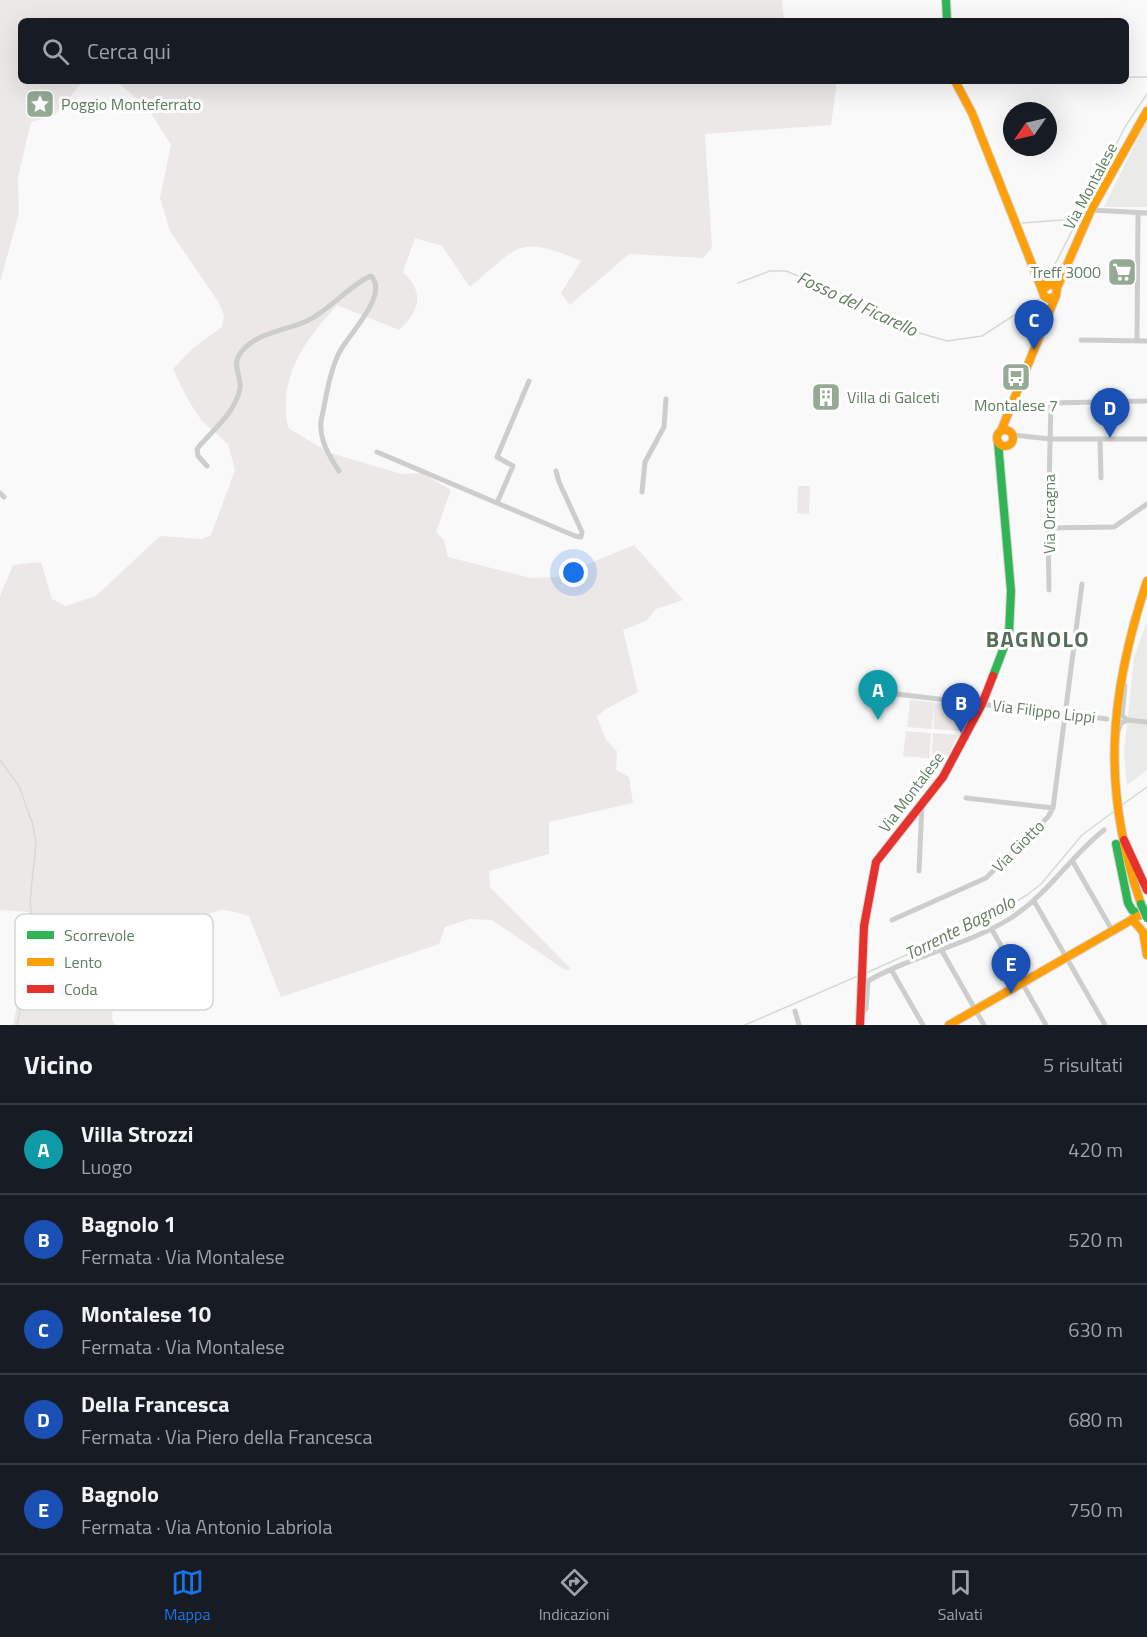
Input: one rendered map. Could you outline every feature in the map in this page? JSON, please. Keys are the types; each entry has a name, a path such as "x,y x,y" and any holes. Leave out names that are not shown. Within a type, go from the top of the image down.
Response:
{"street":[{"path":"946,0 947,18"},
{"path":"957,84 972,114 1018,233 1035,270 1047,314"},
{"name":"Via Montalese","path":"1053,285 1062,276 1091,210 1147,111"},
{"path":"1091,210 1147,213"},
{"path":"1137,213 1137,341"},
{"path":"1035,270 1042,279 1053,285"},
{"path":"207,466 198,456 197,448 212,436 232,408 241,387 236,365 238,357 271,332 318,315 371,276 375,283 369,308 338,354 321,421 320,430 324,443 339,471"},
{"path":"1138,280 1147,280"},
{"name":"Via Montalese","path":"1043,293 1046,284 1053,285"},
{"name":"Via Montalese","path":"860,1025 864,926 873,872 883,852 943,777 982,704 1006,642 1011,618 1001,473 998,462 998,435 1055,298 1053,285"},
{"path":"1043,293 1049,299 1055,298"},
{"path":"1081,340 1147,341"},
{"path":"497,502 513,465 497,458 529,381"},
{"path":"642,492 645,462 664,428 666,399"},
{"name":"Via Orcagna","path":"1050,590 1048,528 1051,403 1147,401"},
{"path":"1007,415 1012,433"},
{"path":"1001,431 1050,439 1147,439"},
{"name":"Via Montalese","path":"1001,473 1008,446 1012,442 1012,433"},
{"path":"1100,439 1101,478"},
{"path":"998,442 1008,446"},
{"path":"377,452 581,537 582,532 556,471"},
{"path":"1048,528 1114,527 1147,504"},
{"path":"1139,915 1128,903 1118,860 1113,744 1121,680 1133,622 1147,581"},
{"name":"Via Giotto","path":"892,920 986,878 1048,817 1053,808 1082,584"},
{"path":"1121,680 1125,686 1122,716 1128,720 1147,722"},
{"name":"Via Filippo Lippi","path":"888,693 1107,718"},
{"path":"1113,744 1121,723 1128,720"},
{"path":"966,798 1053,808"},
{"path":"919,871 922,804"},
{"path":"1116,821 1147,955"},
{"path":"860,1013 866,1010 868,981 991,928 1034,901 1104,830"},
{"path":"1118,832 1147,890"},
{"path":"1073,862 1112,930"},
{"path":"1034,901 1106,1025"},
{"path":"1128,903 1139,915"},
{"path":"949,1025 1139,915"},
{"path":"991,928 1046,1025"},
{"path":"942,951 984,1025"},
{"path":"892,970 923,1025"},
{"path":"795,1011 799,1025"}],"shaded area":[{"path":"0,0 782,0 784,18 18,18 18,84 81,84 55,115 31,122 18,177 19,213 0,282"},
{"path":"120,84 837,84 831,125 705,134 712,248 703,258 629,254 570,305 561,293 581,261 544,248 520,248 499,262 470,287 442,246 415,238 403,272 415,287 417,302 412,316 406,323 399,330 337,305 304,346 290,376 286,409 288,428 330,453 402,474 422,473 451,490 436,532 444,540 448,557 531,578 557,577 634,545 683,600 656,609 646,621 623,630 638,692 604,710 597,717 606,740 617,751 616,770 629,777 633,803 549,822 549,854 489,871 490,887 571,969 565,970 492,920 470,919 445,927 439,944 281,997 249,916 222,910 210,914 28,914 28,912 0,910 0,596 13,565 41,562 52,599 65,606 96,596 160,536 202,539 211,535 235,470 228,444 202,421 188,400 173,369 193,348 222,327 224,316 219,303 170,231 160,198 171,145 147,107"},
{"path":"1147,120 1147,207 1104,207"},
{"path":"798,486 810,486 809,514 797,513"},
{"path":"1147,621 1147,770 1127,785 1124,753 1134,658"},
{"path":"910,700 970,706 960,731 934,729 934,706 932,729 907,727"},
{"path":"906,731 931,733 929,758 903,756"},
{"path":"933,733 958,735 946,759 932,758"},
{"path":"16,1010 113,1010 112,1019 115,1025 13,1025"}],"waterway":[{"name":"Fosso del Ficarello","path":"1129,77 1147,77"},
{"name":"Fosso del Ficarello","path":"1050,274 1125,127 1147,94"},
{"path":"1022,223 1076,219"},
{"name":"Fosso del Ficarello","path":"738,283 770,271 786,271 855,299 909,330 947,341 982,336 1039,299"},
{"path":"0,760 19,786 33,825 36,843 30,901 32,914"},
{"name":"Torrente Bagnolo","path":"1119,807 1147,787"},
{"name":"Torrente Bagnolo","path":"864,974 986,919 1027,895 1041,884 1082,835 1113,812"},
{"name":"Torrente Bagnolo","path":"745,1025 860,975"},
{"path":"17,1025 20,1010"}],"traffic: fast":[{"path":"946,0 947,18"},
{"path":"993,676 1009,634 1011,591 998,442"},
{"path":"1116,844 1128,903 1132,910 1140,915"},
{"path":"1141,904 1147,918"}],"traffic: slow":[{"path":"957,84 972,113 1042,290"},
{"path":"1057,288 1091,210 1147,111"},
{"path":"1038,274 1057,288 1056,296 1049,299 1044,296 1042,290 1051,283"},
{"path":"1001,431 1055,298"},
{"path":"1005,430 1011,432 1013,438 1011,444 1005,446 999,444 997,438 999,432 1005,430"},
{"path":"1141,904 1128,862 1120,821 1115,781 1115,742 1124,664 1147,581"},
{"path":"949,1025 1147,911"},
{"path":"1132,919 1143,932 1147,955"}],"traffic: jam":[{"path":"860,1025 864,926 876,862 943,777 982,704 993,676"},
{"path":"1124,840 1147,890"}],"place":[{"name":"Poggio Monteferrato","path":"40,104"},
{"name":"Treff 3000","path":"1122,272"},
{"name":"Montalese 10","path":"1034,350"},
{"name":"Montalese 7","path":"1016,377"},
{"name":"Villa di Galceti","path":"826,397"},
{"name":"Della Francesca","path":"1110,438"},
{"name":"Villa Strozzi","path":"878,720"},
{"name":"Bagnolo 1","path":"961,733"},
{"name":"Bagnolo","path":"1011,994"}],"district":[{"name":"BAGNOLO","path":"1038,639"}]}
